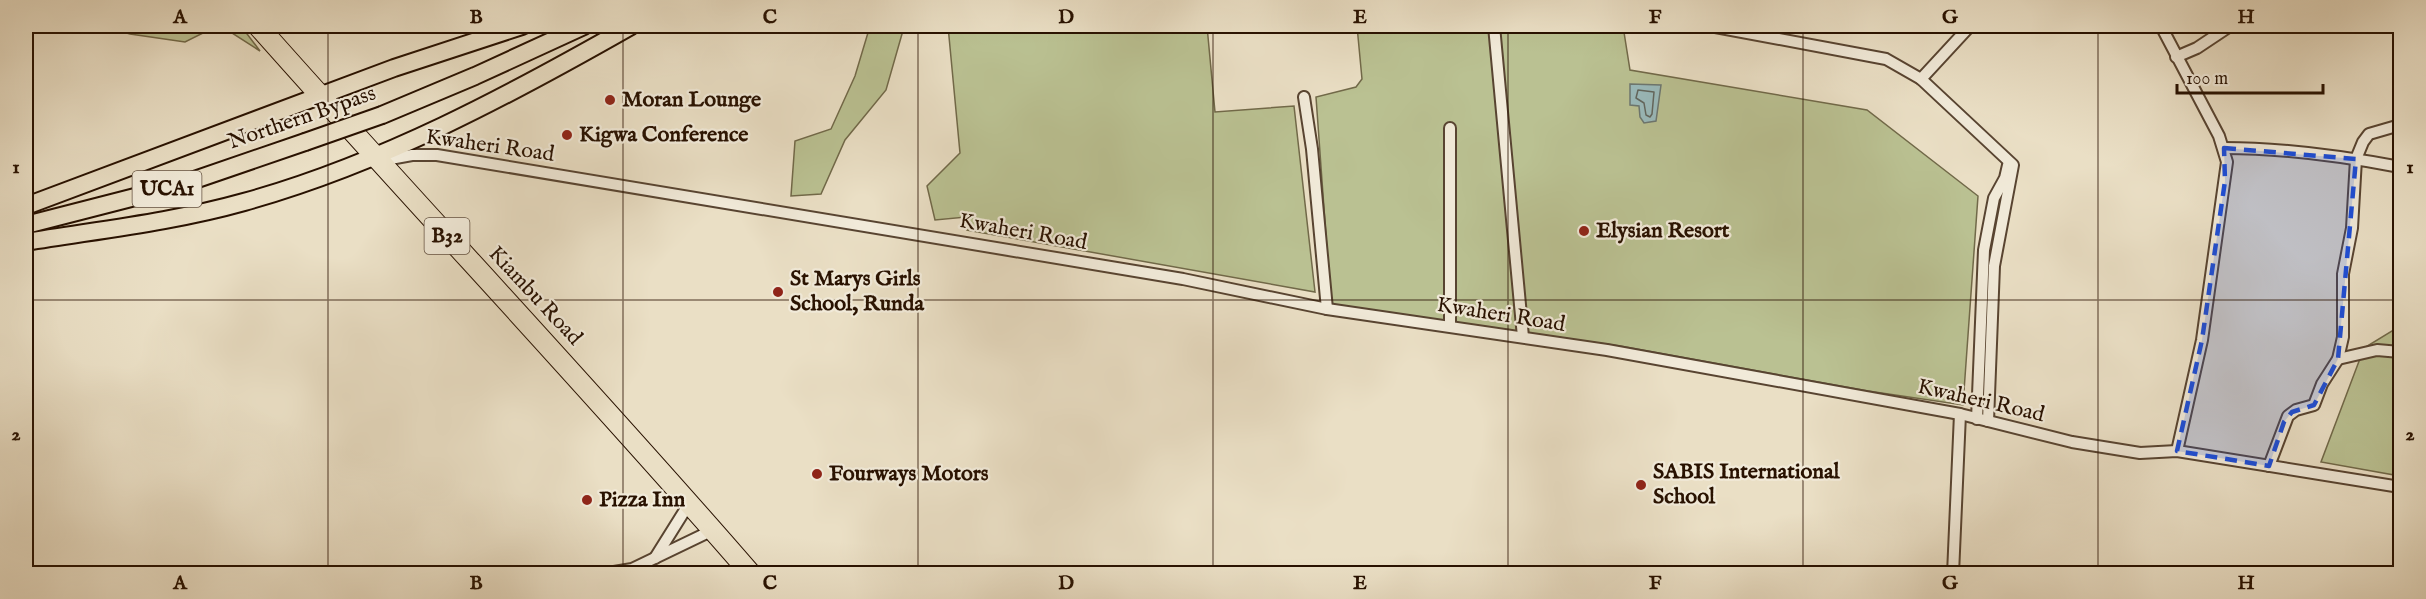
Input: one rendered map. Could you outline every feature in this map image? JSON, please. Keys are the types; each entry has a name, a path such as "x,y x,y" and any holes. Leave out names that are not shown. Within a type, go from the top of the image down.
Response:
{"highway":[{"name":"Kiambu Road","path":"258,26 690,502 751,573"}],"main road":[{"path":"26,206 394,68 522,26"},
{"name":"Northern Bypass","path":"26,225 174,187 382,115 475,76 584,26"},
{"path":"26,242 182,217 242,203 377,159 477,109 631,26"}],"street":[{"path":"1494,26 1523,337"},
{"path":"1710,26 1886,59 1921,79 2013,165 2012,180 2004,201 1996,251 1982,420"},
{"path":"1921,79 1970,26"},
{"path":"2161,26 2224,148 2227,162 2202,340 2177,451"},
{"path":"2176,57 2197,48 2230,26"},
{"path":"1304,97 1312,149 1327,309"},
{"path":"2269,466 2284,422 2292,412 2314,405 2322,384 2338,359 2343,337 2343,274 2352,228 2356,159 2369,134 2400,126"},
{"path":"1450,128 1450,326"},
{"path":"2224,148 2270,148 2400,167"},
{"name":"Kwaheri Road","path":"377,159 437,155 1171,277 1327,309 1607,350 1960,414 2083,444 2139,453 2177,451 2400,487"},
{"path":"1982,420 1984,250 1994,198 2005,178 2008,159"},
{"path":"1984,250 1996,251"},
{"path":"2338,359 2377,350 2400,352"},
{"path":"1953,573 1960,414"},
{"path":"655,558 690,502"},
{"path":"602,573 632,569 713,530"}],"highlighted area":[{"path":"2224,148 2356,159 2338,359 2314,405 2292,412 2284,422 2269,466 2177,451 2202,340 2225,181"}],"green space":[{"path":"102,26 217,26 185,42 130,34"},
{"path":"221,26 241,26 260,51"},
{"path":"870,26 914,26 904,27 886,90 845,140 821,194 791,196 795,141 831,129 855,76"},
{"path":"948,26 1207,26 1215,112 1294,106 1315,292 967,230 966,217 935,220 927,186 960,153"},
{"path":"1357,26 1623,26 1630,70 1867,110 1978,196 1963,405 1868,391 1620,346 1331,306 1316,97 1356,87 1362,79"},
{"path":"2400,326 2400,476 2321,462 2364,348"}],"water":[{"path":"1630,84 1661,85 1656,121 1644,123 1640,117 1639,106 1630,105"}],"place":[{"name":"Moran Lounge","path":"610,100"},
{"name":"Kigwa Conference","path":"567,135"},
{"name":"Elysian Resort","path":"1584,231"},
{"name":"St Marys Girls School, Runda","path":"778,292"},
{"name":"Fourways Motors","path":"817,474"},
{"name":"SABIS International School","path":"1641,485"},
{"name":"Pizza Inn","path":"587,500"}]}
